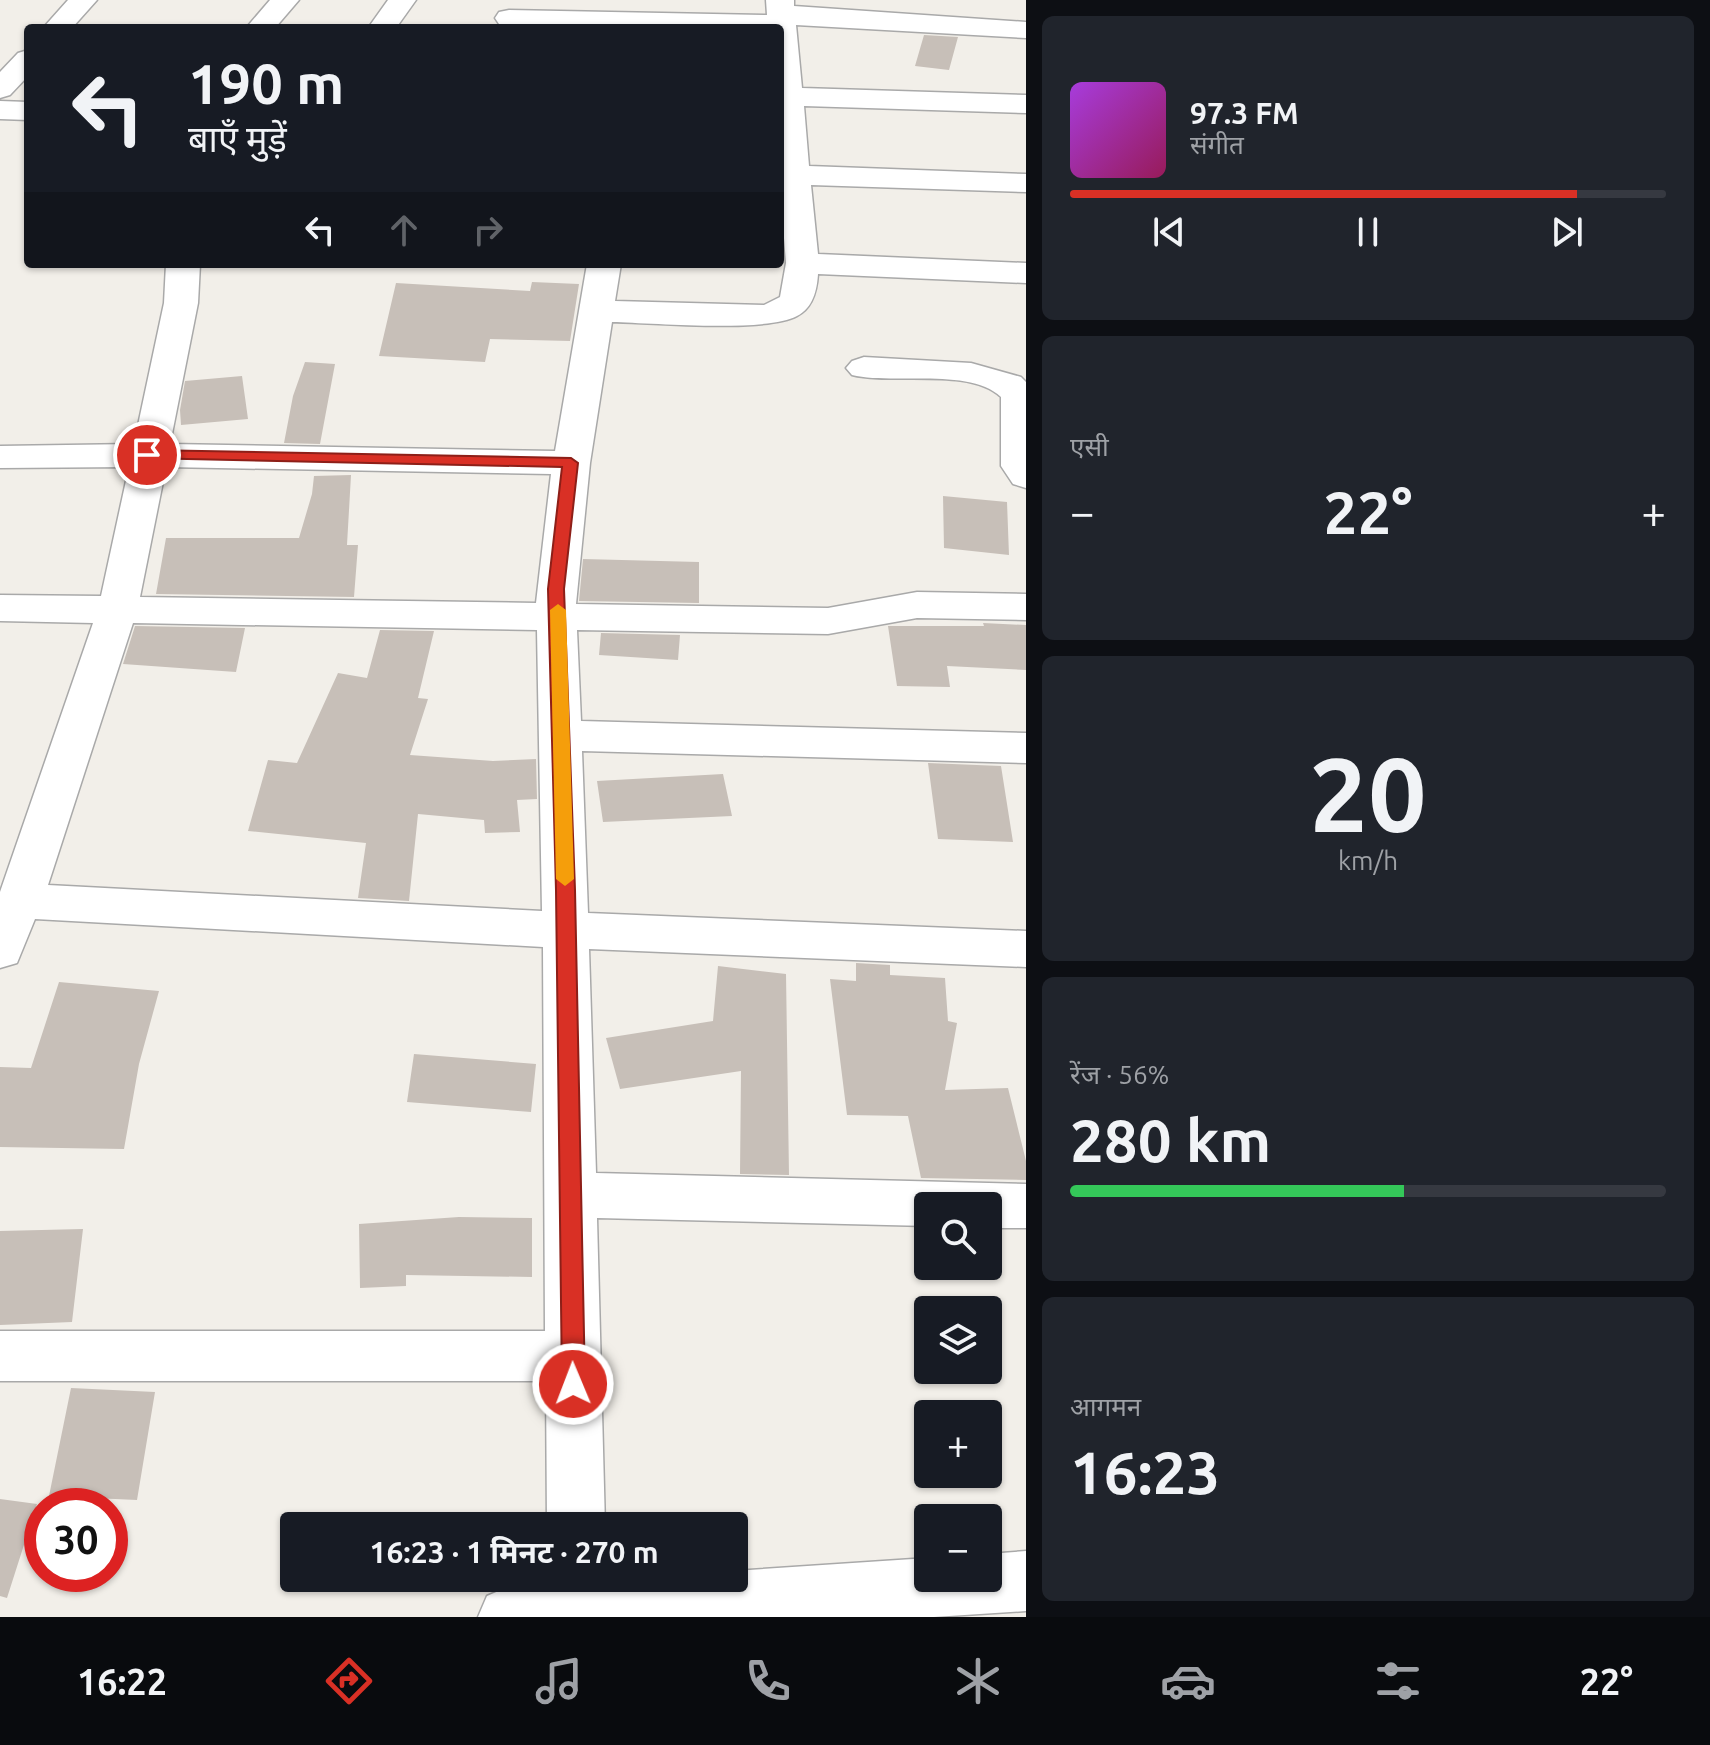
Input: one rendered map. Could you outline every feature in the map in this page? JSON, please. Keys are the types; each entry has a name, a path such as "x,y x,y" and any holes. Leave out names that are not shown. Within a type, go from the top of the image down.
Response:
{"street":[{"path":"61,24 83,0"},
{"path":"264,24 285,0"},
{"path":"385,24 402,0"},
{"path":"509,15 782,13 1026,30"},
{"path":"0,89 24,63"},
{"path":"596,311 774,314 797,301 801,292 802,263 788,175 784,68"},
{"path":"785,96 1026,104"},
{"path":"0,110 24,111"},
{"path":"788,175 1026,183"},
{"path":"802,263 1026,273"},
{"path":"0,950 118,608 147,455 181,303 183,268"},
{"path":"576,1512 566,930 556,589 571,463 603,268"},
{"path":"864,368 976,373 1003,379 1019,395 1020,466 1026,476"},
{"path":"0,457 147,455 571,463"},
{"path":"0,608 828,621 917,605 1026,607"},
{"path":"560,735 1026,748"},
{"path":"19,901 566,930 1026,949"},
{"path":"570,1195 1026,1206"},
{"path":"0,1356 573,1356"},
{"path":"508,1617 577,1603 1026,1581"}],"building":[{"path":"924,35 958,37 949,70 915,66"},
{"path":"532,282 579,284 570,341 490,339 485,362 379,356 396,283 530,291"},
{"path":"305,362 335,364 320,444 284,443 293,396"},
{"path":"242,376 248,419 181,425 185,381"},
{"path":"351,475 347,545 358,545 354,597 156,594 166,538 299,538 314,476"},
{"path":"943,496 1007,502 1009,555 944,548"},
{"path":"583,559 699,562 699,603 579,601"},
{"path":"983,623 1026,625 1026,670 947,666 950,687 897,686 888,626 984,626"},
{"path":"135,626 245,628 236,672 123,664"},
{"path":"380,630 434,631 418,698 428,699 410,755 493,761 536,759 537,799 517,800 520,832 485,833 484,820 418,814 409,901 358,898 366,843 248,831 268,760 297,763 338,673 367,678"},
{"path":"601,633 680,635 678,660 599,655"},
{"path":"928,763 1001,766 1013,842 938,839"},
{"path":"723,774 732,816 603,822 597,781"},
{"path":"856,963 890,965 890,975 945,978 948,1021 957,1023 945,1090 1008,1088 1026,1161 1026,1180 921,1178 908,1116 847,1115 830,979 856,981"},
{"path":"718,966 786,974 789,1175 740,1174 741,1071 620,1089 606,1038 713,1021"},
{"path":"59,982 159,991 139,1064 124,1149 0,1147 0,1067 31,1068"},
{"path":"414,1054 536,1064 531,1112 407,1102"},
{"path":"459,1217 532,1218 532,1277 406,1275 406,1286 360,1288 359,1224"},
{"path":"83,1229 72,1322 0,1325 0,1231"},
{"path":"71,1388 155,1392 137,1500 128,1500 128,1488 51,1488"},
{"path":"0,1499 24,1502 24,1545 7,1598 0,1596"}],"slow traffic":[{"path":"558,610 565,879"}],"route":[{"path":"147,455 571,463 556,589 565,890 573,1384"}]}
